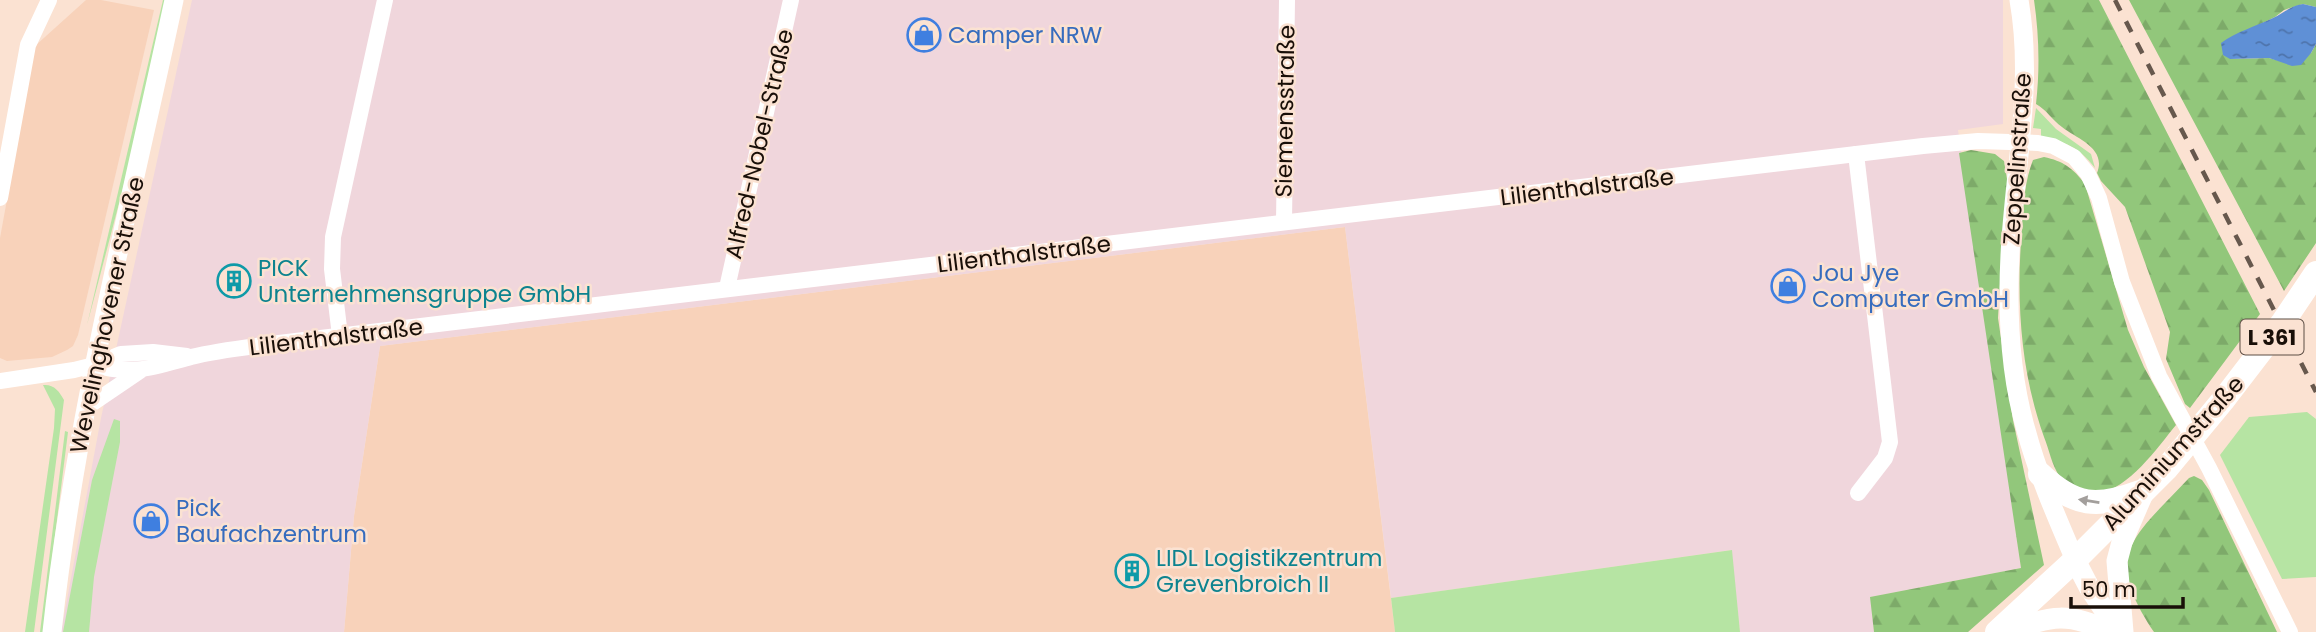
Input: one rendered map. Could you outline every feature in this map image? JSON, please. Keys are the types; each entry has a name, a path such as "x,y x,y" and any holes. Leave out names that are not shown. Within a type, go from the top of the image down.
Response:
{"main road":[{"name":"Aluminiumstraße","path":"2075,560 2149,486 2224,399 2277,330 2316,273"},
{"path":"2040,474 2060,491 2087,502 2109,502 2149,486"},
{"path":"2121,632 2118,555 2149,486"},
{"path":"2075,560 2089,587 2121,632"},
{"name":"L 361","path":"1997,632 2075,560"},
{"path":"2010,632 2043,620 2067,617 2092,623 2110,632"}],"street":[{"path":"0,198 28,45 49,0"},
{"name":"Wevelinghovener Straße","path":"52,632 64,531 94,365 174,0"},
{"path":"340,335 332,269 333,237 385,0"},
{"name":"Alfred-Nobel-Straße","path":"727,288 791,0"},
{"name":"Siemensstraße","path":"1284,222 1287,0"},
{"name":"Zeppelinstraße","path":"2019,0 2024,51 2021,141 2011,242 2010,312 2014,368 2022,415 2040,474 2075,560"},
{"name":"Lilienthalstraße","path":"94,365 115,371 142,369 192,357 340,335 727,288 1856,154 1978,141 2021,141 2064,151 2074,157 2088,174 2099,198 2122,282 2159,376 2209,468 2290,632"},
{"path":"1856,154 1890,442 1885,458 1858,493"},
{"name":"Lilienthalstraße","path":"0,381 74,370 121,354 136,352 192,357"},
{"name":"Lilienthalstraße","path":"87,407 142,369"}],"shaded area":[{"path":"86,0 101,0 154,10 78,335 73,346 52,357 7,361 0,358 0,238 35,46"},
{"path":"192,0 2003,0 2003,124 1958,130 2021,568 1871,597 1874,632 1740,632 1731,550 1391,598 1345,227 380,346 354,516 344,632 61,632 101,418"},
{"path":"1345,227 1395,632 344,632 354,516 380,346"}],"green space":[{"path":"163,0 166,0 127,173 87,325"},
{"path":"2034,0 2099,0 2260,314 2190,408 2185,404 2166,359 2170,332 2125,207 2101,181 2097,173 2098,157 2089,145 2058,124 2036,104 2038,52"},
{"path":"2129,0 2316,0 2316,7 2303,4 2284,10 2246,31 2230,59 2269,58 2280,61 2311,53 2316,44 2316,243 2284,291"},
{"path":"2036,108 2056,129 2091,154 2095,168 2077,150 2065,143 2041,136 2041,129 2033,128"},
{"path":"1971,150 1995,154 2004,161 2008,185 1998,318 2013,420 2044,565 1968,632 1874,632 1870,597 2021,568 1959,153"},
{"path":"2044,157 2067,166 2085,184 2128,330 2144,367 2176,425 2131,476 2109,490 2098,493 2072,486 2057,473 2036,412 2025,360 2020,307 2024,202 2033,160"},
{"path":"43,385 56,389 64,400 34,632 25,632 54,428 55,409"},
{"path":"2307,412 2316,419 2316,577 2282,579 2220,455 2249,417"},
{"path":"114,419 120,421 120,442 94,577 89,632 63,632 92,480"},
{"path":"65,431 68,432 43,632 40,632"},
{"path":"2194,476 2202,480 2209,490 2277,632 2154,632 2138,605 2129,583 2127,564 2131,548 2153,516"},
{"path":"1732,550 1740,632 1395,632 1391,598"}],"water":[{"path":"2303,4 2316,7 2316,44 2301,65 2292,66 2269,58 2230,59 2223,55 2221,43 2227,39"}],"railway":[{"path":"2115,0 2316,392"}],"place":[{"name":"Camper NRW","path":"924,35"},
{"name":"PICK Unternehmensgruppe GmbH","path":"234,281"},
{"name":"Jou Jye Computer GmbH","path":"1788,286"},
{"name":"Pick Baufachzentrum","path":"151,521"},
{"name":"LIDL Logistikzentrum Grevenbroich II","path":"1132,571"}]}
